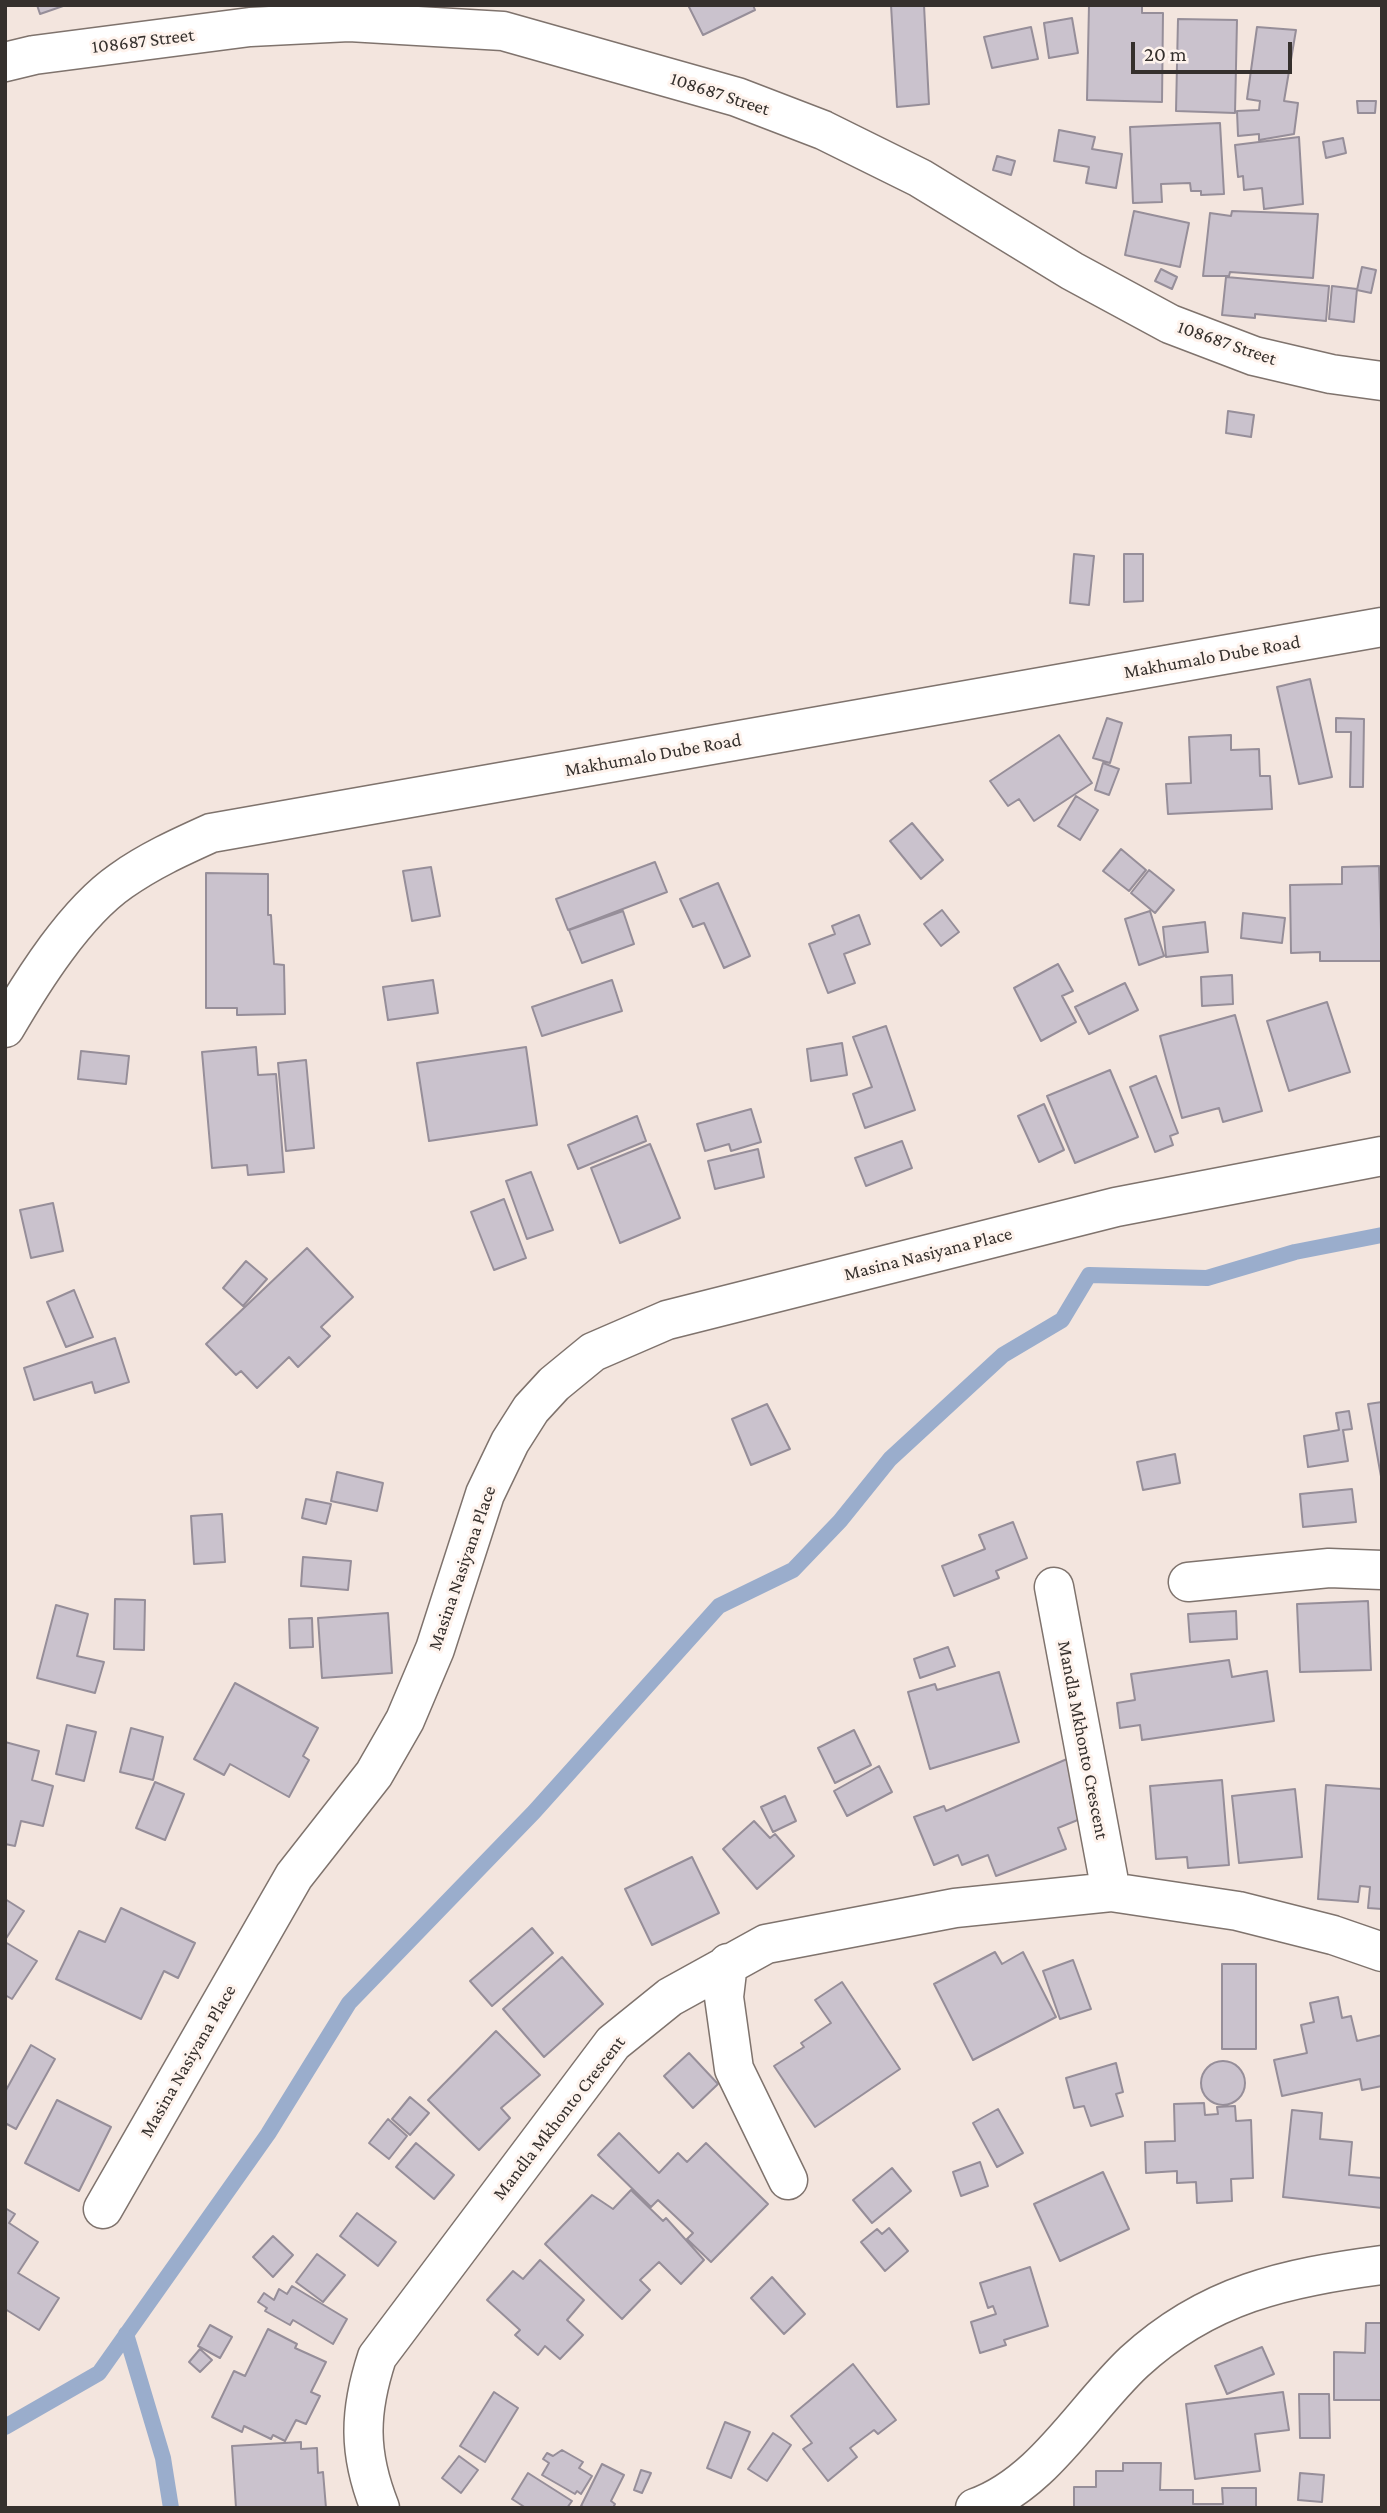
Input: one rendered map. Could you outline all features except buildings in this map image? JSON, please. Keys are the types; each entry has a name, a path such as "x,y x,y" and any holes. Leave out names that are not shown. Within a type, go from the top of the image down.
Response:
{"street":[{"name":"108687 Street","path":"5,62 34,55 250,27 349,22 503,31 737,97 810,126 919,178 1072,271 1170,324 1254,356 1331,374 1382,381"},
{"name":"Makhumalo Dube Road","path":"5,1028 25,995 79,922 119,882 166,854 211,833 1382,627"},
{"name":"Masina Nasiyana Place","path":"103,2209 294,1876 374,1774 405,1720 435,1648 485,1494 510,1442 531,1409 554,1384 593,1352 667,1320 1116,1207 1382,1156"},
{"path":"1188,1582 1329,1568 1382,1570"},
{"name":"Mandla Mkhonto Crescent","path":"1055,1587 1111,1892"},
{"name":"Mandla Mkhonto Crescent","path":"380,2508 367,2476 362,2425 366,2391 377,2357 613,2043 670,1997 728,1963 766,1944 928,1913 1111,1892 1238,1911 1333,1935 1382,1952"},
{"path":"728,1963 724,1997 734,2069 788,2180"},
{"path":"975,2508 996,2500 1027,2477 1135,2362 1189,2318 1259,2287 1382,2265"}],"waterway":[{"path":"5,2427 99,2373 268,2134 349,2003 534,1812 719,1606 793,1570 840,1521 890,1459 1003,1355 1062,1320 1089,1275 1207,1278 1295,1252 1382,1235"},
{"path":"126,2334 163,2458 171,2508"}]}
